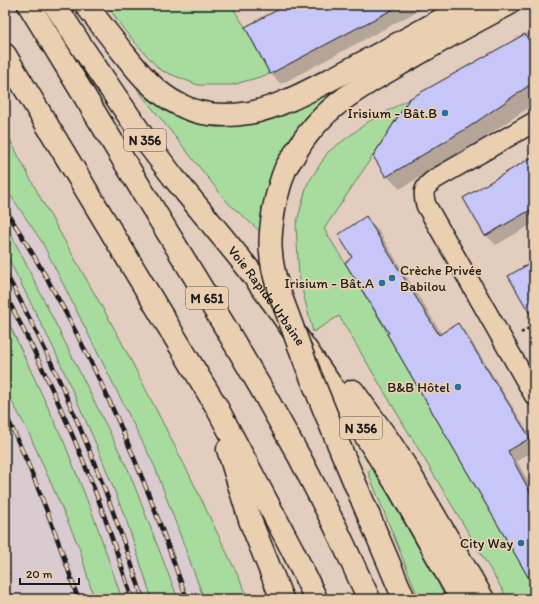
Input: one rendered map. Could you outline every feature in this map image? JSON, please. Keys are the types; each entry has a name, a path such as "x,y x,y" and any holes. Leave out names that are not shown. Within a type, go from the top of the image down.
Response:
{"highway":[{"name":"M 651","path":"29,5 262,390 336,528 369,599"},
{"name":"Voie Rapide Urbaine","path":"55,5 148,144 247,267 358,424 417,520 461,599"},
{"path":"86,5 142,77 162,94 177,104 201,113 231,116 266,109 295,97 469,5"},
{"path":"404,599 304,360 277,285 271,253 274,208 286,169 300,143 331,109 370,81 461,29 507,5"},
{"path":"5,55 215,404 293,551 316,599"},
{"path":"247,267 294,318 346,381 369,412 406,466 483,599"},
{"path":"215,404 245,506 282,599"}],"street":[{"path":"534,122 435,179 424,190 426,205 534,395"}],"path":[{"path":"5,567 8,572 8,576 5,581"}],"shaded area":[{"path":"5,187 42,242 155,467 204,599 5,599"}],"green space":[{"path":"107,5 231,5 245,27 270,74 232,85 198,85 160,70 124,30"},
{"path":"358,78 329,99 262,233 228,203 137,89 140,87 182,116 209,126 230,125"},
{"path":"409,99 324,229 385,328 387,334 534,587 534,599 508,599 339,316 313,332 299,277 296,225 307,185 328,152 368,122"},
{"path":"5,130 41,199 119,337 191,478 249,599 204,599 155,467 42,242 5,187"},
{"path":"5,224 128,469 178,599 152,599 127,522 96,444 54,349 5,252"},
{"path":"5,315 64,442 96,523 122,599 94,599 79,547 28,431 5,389"},
{"path":"373,468 446,599 419,599 368,472"}],"building":[{"path":"287,5 401,5 270,74 245,27"},
{"name":"Irisium - Bât.B","path":"525,34 534,50 534,82 469,127 386,177 373,156 409,99"},
{"path":"534,156 534,208 485,236 463,198"},
{"path":"366,216 439,335 458,323 530,438 508,451 534,499 534,587 387,334 389,333 345,263 352,257 338,235"},
{"path":"534,261 534,321 508,276"}],"railway":[{"path":"5,209 26,242 64,309 99,378 145,485 187,599"},
{"path":"5,272 46,351 82,432 99,473 143,599"},
{"path":"5,294 44,371 79,450 100,504 132,599"},
{"path":"5,413 26,458 62,551 78,599"}],"place":[{"name":"Irisium - Bât.B","path":"445,113"},
{"name":"Crèche Privée Babilou","path":"392,278"},
{"name":"Irisium - Bât.A","path":"382,283"},
{"name":"B&B Hôtel","path":"458,387"},
{"name":"City Way","path":"521,543"}]}
